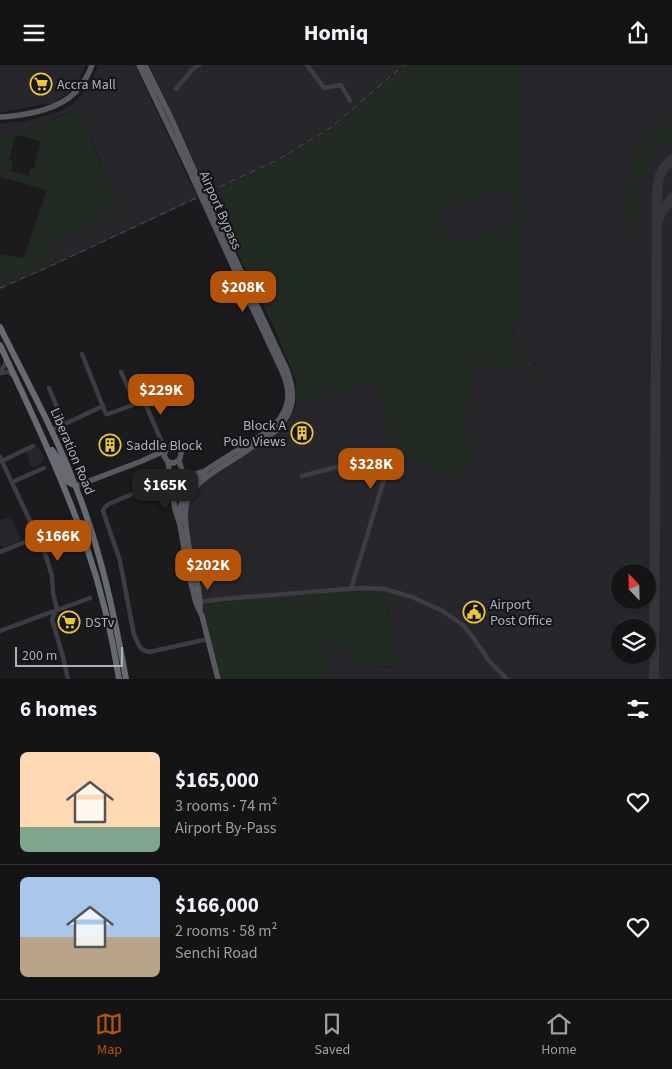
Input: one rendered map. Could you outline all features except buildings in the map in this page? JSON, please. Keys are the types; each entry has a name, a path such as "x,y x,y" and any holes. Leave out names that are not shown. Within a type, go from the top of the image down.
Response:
{"highway":[{"name":"Liberation Road","path":"0,327 52,430 76,486 103,568 126,679"},
{"name":"Liberation Road","path":"0,345 46,444 86,546 101,594 119,679"},
{"path":"46,444 56,457 68,482 76,486"}],"main road":[{"path":"0,117 38,112 59,105 86,80 92,65"},
{"name":"Airport Bypass","path":"139,65 282,371 288,393 284,413 276,424 206,469 184,495 180,509 183,525"},
{"name":"Airport Bypass","path":"144,65 172,120 287,370 293,392 289,413 277,430 211,474 194,488 186,504 183,525"},
{"path":"76,486 142,461 173,445 180,449 181,457 179,460 182,471 188,475 195,475 206,469"},
{"path":"165,449 175,509 183,525 200,611 218,679"},
{"path":"142,461 158,458 174,463 179,460"}],"street":[{"path":"176,89 192,70 199,65"},
{"path":"307,65 324,88 340,85 350,101"},
{"path":"82,354 107,414 143,400 165,449"},
{"path":"0,372 5,365 6,357"},
{"path":"0,372 8,372 15,377"},
{"path":"121,372 135,403"},
{"path":"49,388 64,424"},
{"path":"52,430 104,406"},
{"path":"33,446 1,459 38,537 50,569 53,593 58,609 52,619 68,679"},
{"path":"302,476 388,454 391,456 351,589"},
{"path":"12,482 44,468"},
{"path":"0,473 7,472"},
{"path":"151,486 109,504 105,507 104,511 120,561 134,635 140,647 150,652 208,639"},
{"path":"0,551 38,537"},
{"path":"198,602 364,588 385,589 412,597 443,611 464,626 476,640 489,661 507,679"},
{"path":"0,631 90,598"}],"shaded area":[{"path":"0,65 86,65 76,85 53,104 44,104 0,113"},
{"path":"98,65 135,65 198,199 0,290 0,288 56,261 49,245 102,164 78,108 40,125 0,138 0,124 15,121 23,122 61,111 82,95 92,80"},
{"path":"149,65 406,65 321,134 258,169 209,193"},
{"path":"406,65 522,65 521,205 523,312 514,330 513,340 515,346 533,363 540,374 471,363 465,438 472,440 474,455 463,480 403,456 404,445 391,444 377,382 296,405 296,381 275,330 209,193 258,169 321,134","holes":["491,190 513,194 515,222 499,229 497,232 452,241 435,214"]},
{"path":"522,65 672,65 672,679 332,679 324,650 345,644 351,655 364,665 386,668 399,665 386,604 400,601 400,595 388,591 361,589 261,595 202,606 187,513 191,497 208,479 259,446 286,425 296,405 378,382 391,444 405,445 403,456 463,480 474,455 472,440 465,439 471,363 540,373 536,365 518,351 513,340 514,328 523,312 521,205"},
{"path":"78,108 121,213 49,245 56,261 0,288 0,254 24,258 47,190 0,177 0,138 60,117","holes":["18,135 41,141 34,169 31,168 29,176 11,171 13,161 9,160 15,138"]},
{"path":"672,121 672,140 653,155 645,168 641,194 641,229 628,230 626,194 633,156 638,145 647,134"},
{"path":"491,190 513,194 516,222 499,229 498,232 452,241 435,214"},
{"path":"672,443 672,679 671,679"},
{"path":"38,446 44,458 42,463 32,468 26,451"},
{"path":"11,516 21,540 2,548 0,544 0,520"},
{"path":"361,589 388,591 400,595 400,601 386,605 399,665 380,667 360,663 350,655 345,644 324,650 332,679 221,679 202,606 261,595"}],"taxiway":[{"path":"654,679 657,192 660,174 672,160"},
{"path":"658,221 662,211 672,198"}],"railway":[{"path":"0,288 277,160 330,128 404,65"}],"place":[{"name":"Accra Mall","path":"41,84"},
{"name":"Block A Polo Views","path":"302,433"},
{"name":"Saddle Block","path":"110,445"},
{"name":"Airport Post Office","path":"474,612"},
{"name":"DSTv","path":"69,622"}]}
